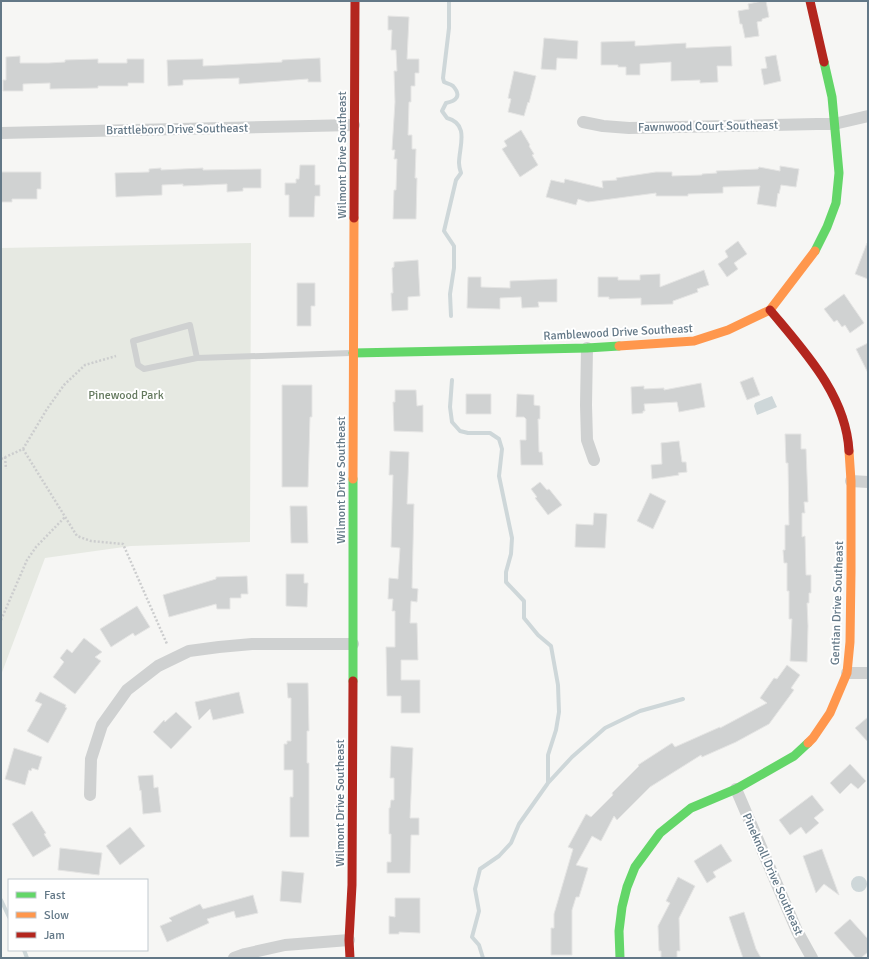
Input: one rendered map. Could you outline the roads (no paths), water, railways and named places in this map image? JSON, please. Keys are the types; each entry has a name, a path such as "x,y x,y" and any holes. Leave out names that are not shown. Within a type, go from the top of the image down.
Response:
{"street":[{"name":"Wilmont Drive Southeast","path":"350,958 349,940 352,878 354,1"},
{"name":"Ramblewood Drive Southeast","path":"353,353 587,348 694,341 728,330 770,310 818,247 836,203 839,173 832,97 810,1"},
{"name":"Fawnwood Court Southeast","path":"583,122 603,126 629,128 834,124 868,116"},
{"name":"Brattleboro Drive Southeast","path":"1,133 354,125"},
{"name":"Gentian Drive Southeast","path":"620,958 619,931 622,907 627,886 636,867 660,833 691,808 736,789 794,756 813,738 830,713 847,673 850,634 852,481 849,446 841,412 821,374 800,345 770,310"},
{"path":"587,348 587,440 594,460"},
{"path":"852,481 868,482"},
{"path":"90,795 91,759 102,725 128,690 158,666 189,651 219,647 259,644 352,644"},
{"path":"847,673 868,673"},
{"name":"Pineknoll Drive Southeast","path":"736,789 797,931 812,958"},
{"path":"234,958 285,945 349,940"}],"lane":[{"path":"197,358 190,325 133,341 138,365 144,369 197,358 353,353"}],"waterway":[{"path":"449,1 449,28 443,78 444,82 450,84 456,90 457,98 446,103 442,111 447,118 459,125 462,137 459,163 461,173 456,180 444,231 454,246 454,268 450,294 451,316"},
{"path":"452,380 450,407 452,422 460,431 468,433 490,433 499,439 502,449 499,476 512,538 511,554 506,572 506,582 524,601 524,618 538,635 551,646 558,685 559,712 556,730 548,755 548,783"},
{"path":"483,958 479,945 472,937 479,911 475,889 480,869 499,856 511,843 519,824 548,783 572,757 605,728 640,711 683,699"},
{"path":"1,900 8,915"},
{"path":"24,951 27,958"}],"park label":[{"name":"Pinewood Park","path":"126,395"}]}
